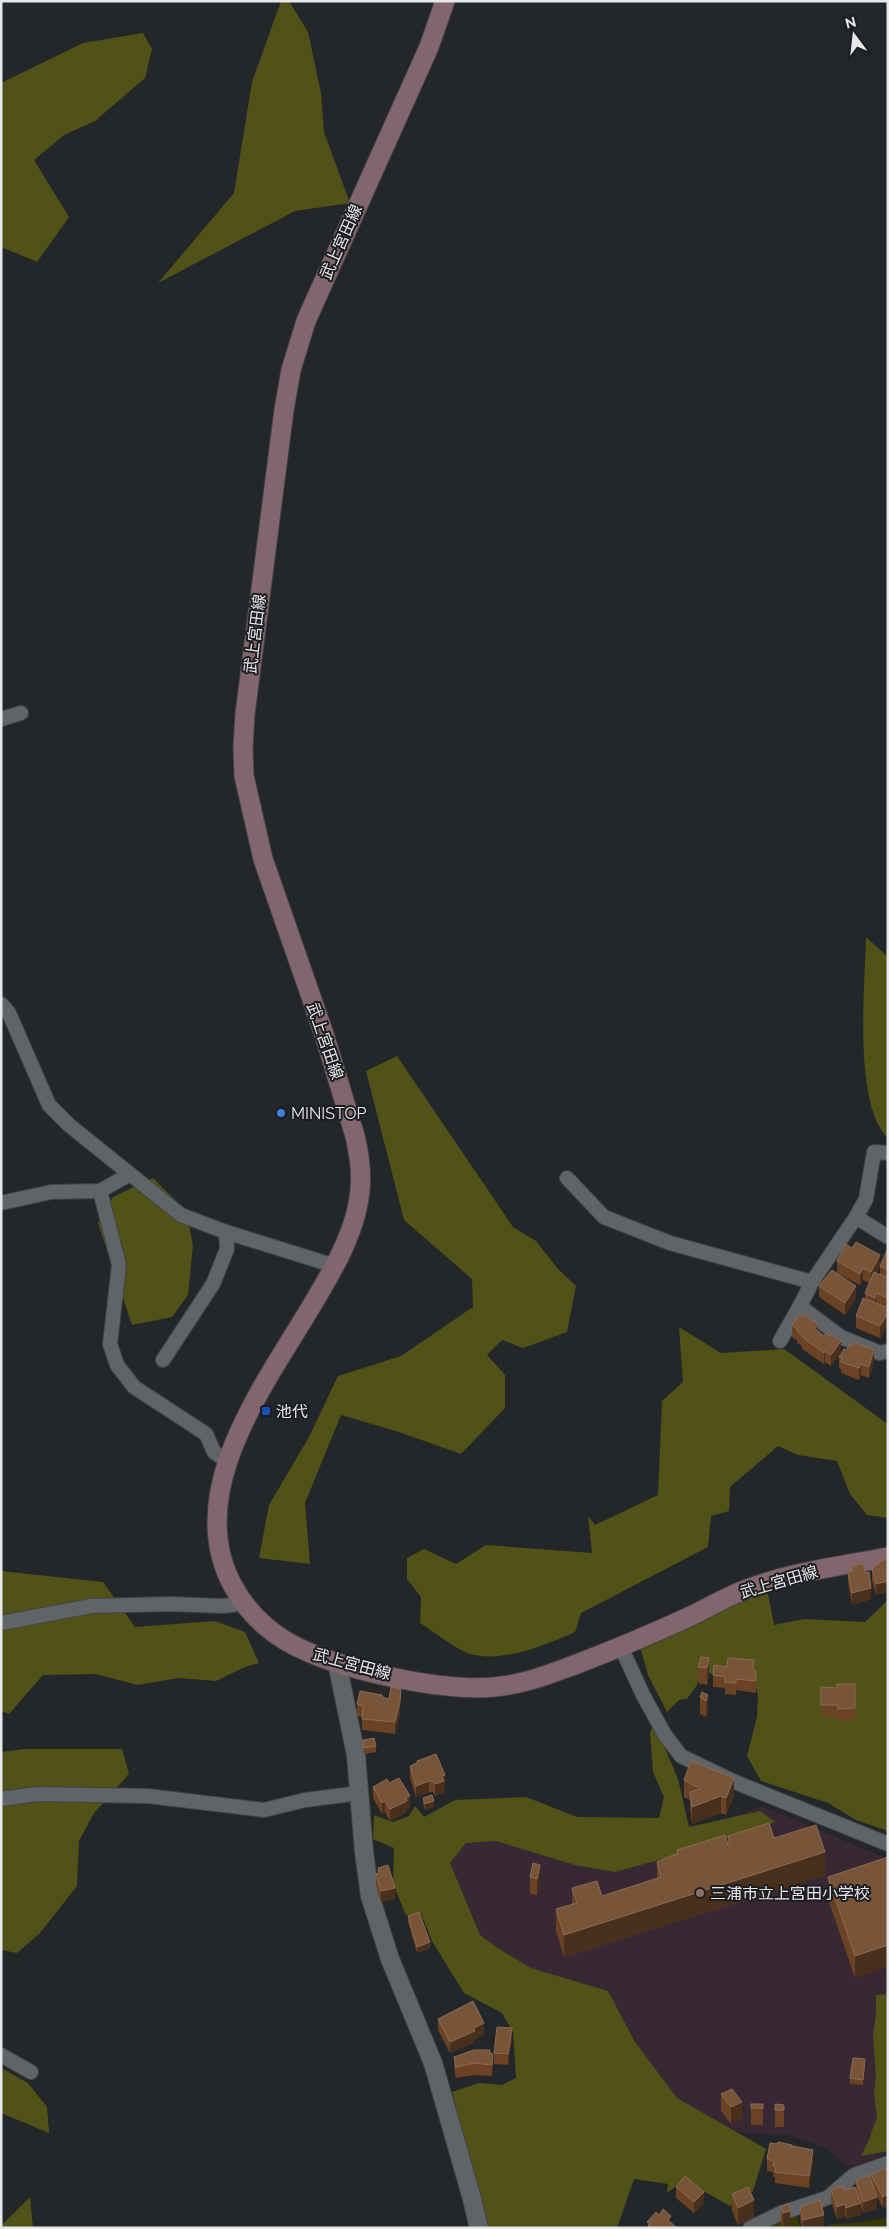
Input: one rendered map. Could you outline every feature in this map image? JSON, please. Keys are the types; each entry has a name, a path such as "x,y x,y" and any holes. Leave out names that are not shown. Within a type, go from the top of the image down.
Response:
{"main road":[{"name":"武上宮田線","path":"444,1 428,47 306,321 298,344 284,410 245,714 244,776 263,859 340,1085 359,1153 361,1188 358,1206 335,1266 256,1400 222,1474 216,1511 217,1539 226,1572 241,1600 264,1626 295,1647 337,1663 434,1684 484,1688 534,1680 622,1647 748,1588 812,1571 888,1557"}],"street":[{"path":"1,719 20,713"},
{"path":"1,1004 8,1013 50,1105 69,1125 181,1216 335,1266"},
{"path":"780,1341 812,1282 866,1199 874,1152 888,1153"},
{"path":"1,1203 51,1192 100,1191 130,1174"},
{"path":"567,1178 604,1217 670,1243 812,1282"},
{"path":"100,1191 120,1265 110,1344 117,1365 134,1387 206,1434 214,1452 227,1460"},
{"path":"856,1217 888,1237"},
{"path":"163,1360 213,1284 228,1249 226,1232"},
{"path":"801,1304 802,1308 841,1337 880,1353 888,1350"},
{"path":"1,1623 91,1606 171,1604 221,1606 233,1605 241,1600"},
{"path":"622,1647 643,1695 665,1735 681,1756 736,1782 888,1844"},
{"path":"337,1663 353,1736 370,1896 390,1959 433,2063 479,2228"},
{"path":"1,1798 36,1794 148,1796 264,1810 305,1800 360,1793"},
{"path":"1,2055 31,2072"},
{"path":"750,2228 781,2213 827,2198 854,2175 888,2163"}],"shaded area":[{"path":"281,1 289,1 308,32 321,93 324,132 350,203 295,211 158,283 234,193 252,82"},
{"path":"143,33 152,49 145,78 95,121 64,135 34,160 69,217 37,262 1,247 1,83 83,43"},
{"path":"866,937 888,957 888,1138 877,1122 865,1073 863,1013"},
{"path":"397,1056 513,1227 536,1241 558,1269 576,1286 567,1332 523,1348 502,1340 487,1355 505,1375 505,1408 461,1454 399,1432 341,1415 305,1503 310,1564 259,1558 269,1505 309,1437 338,1376 401,1356 473,1307 472,1279 404,1220 366,1071"},
{"path":"153,1178 186,1211 193,1245 188,1295 172,1317 132,1325 98,1223 113,1197"},
{"path":"679,1327 721,1353 784,1349 885,1422 888,1426 888,1518 867,1515 850,1494 837,1461 798,1455 778,1446 730,1487 729,1511 711,1516 708,1547 581,1613 575,1632 524,1651 496,1656 483,1656 465,1652 420,1623 421,1597 407,1579 407,1558 424,1549 456,1564 486,1545 592,1553 588,1516 595,1525 658,1495 662,1401 683,1382"},
{"path":"1,1571 103,1582 135,1627 215,1621 245,1632 259,1663 245,1667 216,1681 178,1678 138,1685 95,1674 43,1675 9,1714 1,1711"},
{"path":"767,1589 774,1625 804,1619 865,1622 888,1600 888,1831 856,1820 828,1803 761,1781 747,1756 757,1717 758,1696 752,1669 713,1674 700,1670 697,1685 687,1699 679,1700 667,1712 648,1675 640,1647"},
{"path":"656,1727 678,1779 689,1827 760,1811 775,1822 698,1849 615,1872 575,1865 496,1841 466,1843 450,1863 480,1935 531,1968 608,1991 635,2042 677,2098 766,2149 753,2191 730,2206 684,2180 667,2193 668,2184 634,2179 617,2228 487,2228 452,2092 479,2083 502,2085 516,2078 513,2032 502,2013 464,1993 432,1941 421,1914 406,1915 393,1884 394,1848 373,1839 374,1815 393,1822 409,1816 415,1806 424,1817 455,1800 526,1797 577,1817 659,1818 664,1797 653,1772 650,1733 652,1728"},
{"path":"25,1749 122,1749 129,1774 94,1813 79,1841 77,1886 40,1933 17,1953 1,1950 1,1752"},
{"path":"762,1806 888,1859 888,2153 861,2164 847,2166 827,2148 790,2135 746,2133 701,2125 512,2003 435,1859 486,1831 565,1861 714,1824"},
{"path":"888,1994 888,2151 861,2156 877,2117 874,2095 876,2075 873,2035 876,1995"},
{"path":"1,2068 28,2083 47,2107 49,2133 1,2113"},
{"path":"30,2197 33,2228 1,2228 1,2226"},
{"path":"796,2212 800,2228 760,2228"},
{"path":"886,2218 885,2228 830,2228 831,2224 854,2223"}],"building":[{"path":"856,1242 880,1255 871,1272 863,1268 860,1274 837,1261 846,1244 852,1248"},
{"path":"888,1248 888,1270 880,1266"},
{"path":"832,1270 856,1286 845,1303 819,1286"},
{"path":"874,1272 888,1278 888,1298 876,1293 875,1298 865,1293"},
{"path":"863,1298 888,1308 888,1313 880,1326 856,1316"},
{"path":"800,1314 804,1317 805,1315 818,1324 815,1329 824,1336 826,1333 829,1336 831,1334 841,1341 831,1355 825,1351 824,1353 802,1337 792,1325"},
{"path":"854,1342 874,1350 869,1367 861,1364 859,1368 841,1362 842,1358 839,1357 844,1349 847,1350 849,1345 852,1346"},
{"path":"888,1559 888,1581 876,1584 872,1569 880,1564 879,1561"},
{"path":"863,1564 865,1573 869,1572 871,1588 852,1593 848,1572 853,1571 852,1566"},
{"path":"701,1657 709,1658 707,1668 698,1667"},
{"path":"728,1658 754,1660 753,1670 756,1671 756,1681 736,1679 736,1683 725,1682 725,1677 713,1675 714,1665 727,1667"},
{"path":"837,1684 855,1684 855,1708 838,1709 837,1705 821,1705 821,1687 837,1688"},
{"path":"391,1687 401,1689 395,1722 362,1719 363,1706 357,1704 360,1691 382,1695 382,1697 389,1699"},
{"path":"702,1692 708,1695 706,1701 700,1697"},
{"path":"374,1738 376,1746 364,1748 363,1740"},
{"path":"436,1754 445,1775 442,1776 444,1781 435,1784 433,1781 429,1781 416,1786 410,1766 417,1763 417,1761"},
{"path":"691,1761 734,1778 726,1798 721,1796 692,1807 690,1792 701,1789 684,1780"},
{"path":"399,1778 410,1796 406,1798 407,1801 390,1809 385,1801 382,1803 373,1787 387,1779 389,1783"},
{"path":"432,1795 434,1801 425,1804 423,1798"},
{"path":"769,1823 774,1838 816,1825 825,1852 564,1935 556,1909 577,1903 572,1888 597,1881 602,1896 661,1877 657,1862 678,1853 677,1850 725,1835 728,1845 730,1844 728,1836"},
{"path":"888,1857 888,1945 855,1956 828,1877"},
{"path":"533,1863 540,1865 537,1879 530,1877"},
{"path":"388,1865 395,1888 381,1891 376,1874 379,1873 378,1868"},
{"path":"419,1912 430,1942 417,1947 408,1916"},
{"path":"473,2001 484,2023 474,2028 475,2031 450,2042 438,2019"},
{"path":"497,2027 512,2028 508,2054 494,2053"},
{"path":"474,2050 490,2050 490,2053 493,2054 492,2065 474,2063 456,2067 454,2057"},
{"path":"853,2058 865,2059 863,2080 850,2078"},
{"path":"732,2089 742,2102 731,2107 721,2094"},
{"path":"751,2104 763,2104 763,2108 751,2108"},
{"path":"775,2104 784,2105 784,2110 775,2110"},
{"path":"778,2142 792,2145 791,2148 793,2146 813,2150 809,2176 775,2172 776,2166 773,2166 774,2161 767,2159 770,2143 777,2144"},
{"path":"885,2168 888,2173 888,2194 883,2197 871,2175"},
{"path":"869,2175 877,2197 863,2202 856,2181"},
{"path":"685,2176 704,2192 694,2202 676,2187"},
{"path":"842,2186 843,2190 855,2187 861,2203 846,2208 845,2204 837,2207 831,2190"},
{"path":"748,2187 754,2200 738,2208 732,2194"},
{"path":"820,2200 824,2215 803,2220 800,2207"},
{"path":"789,2204 790,2211 783,2213 781,2206"},
{"path":"663,2209 671,2216 668,2220 676,2227 648,2228 649,2223 647,2222 656,2212 659,2215"}],"place":[{"name":"MINISTOP","path":"281,1113"},
{"name":"池代","path":"266,1411"},
{"name":"三浦市立上宮田小学校","path":"700,1893"}]}
